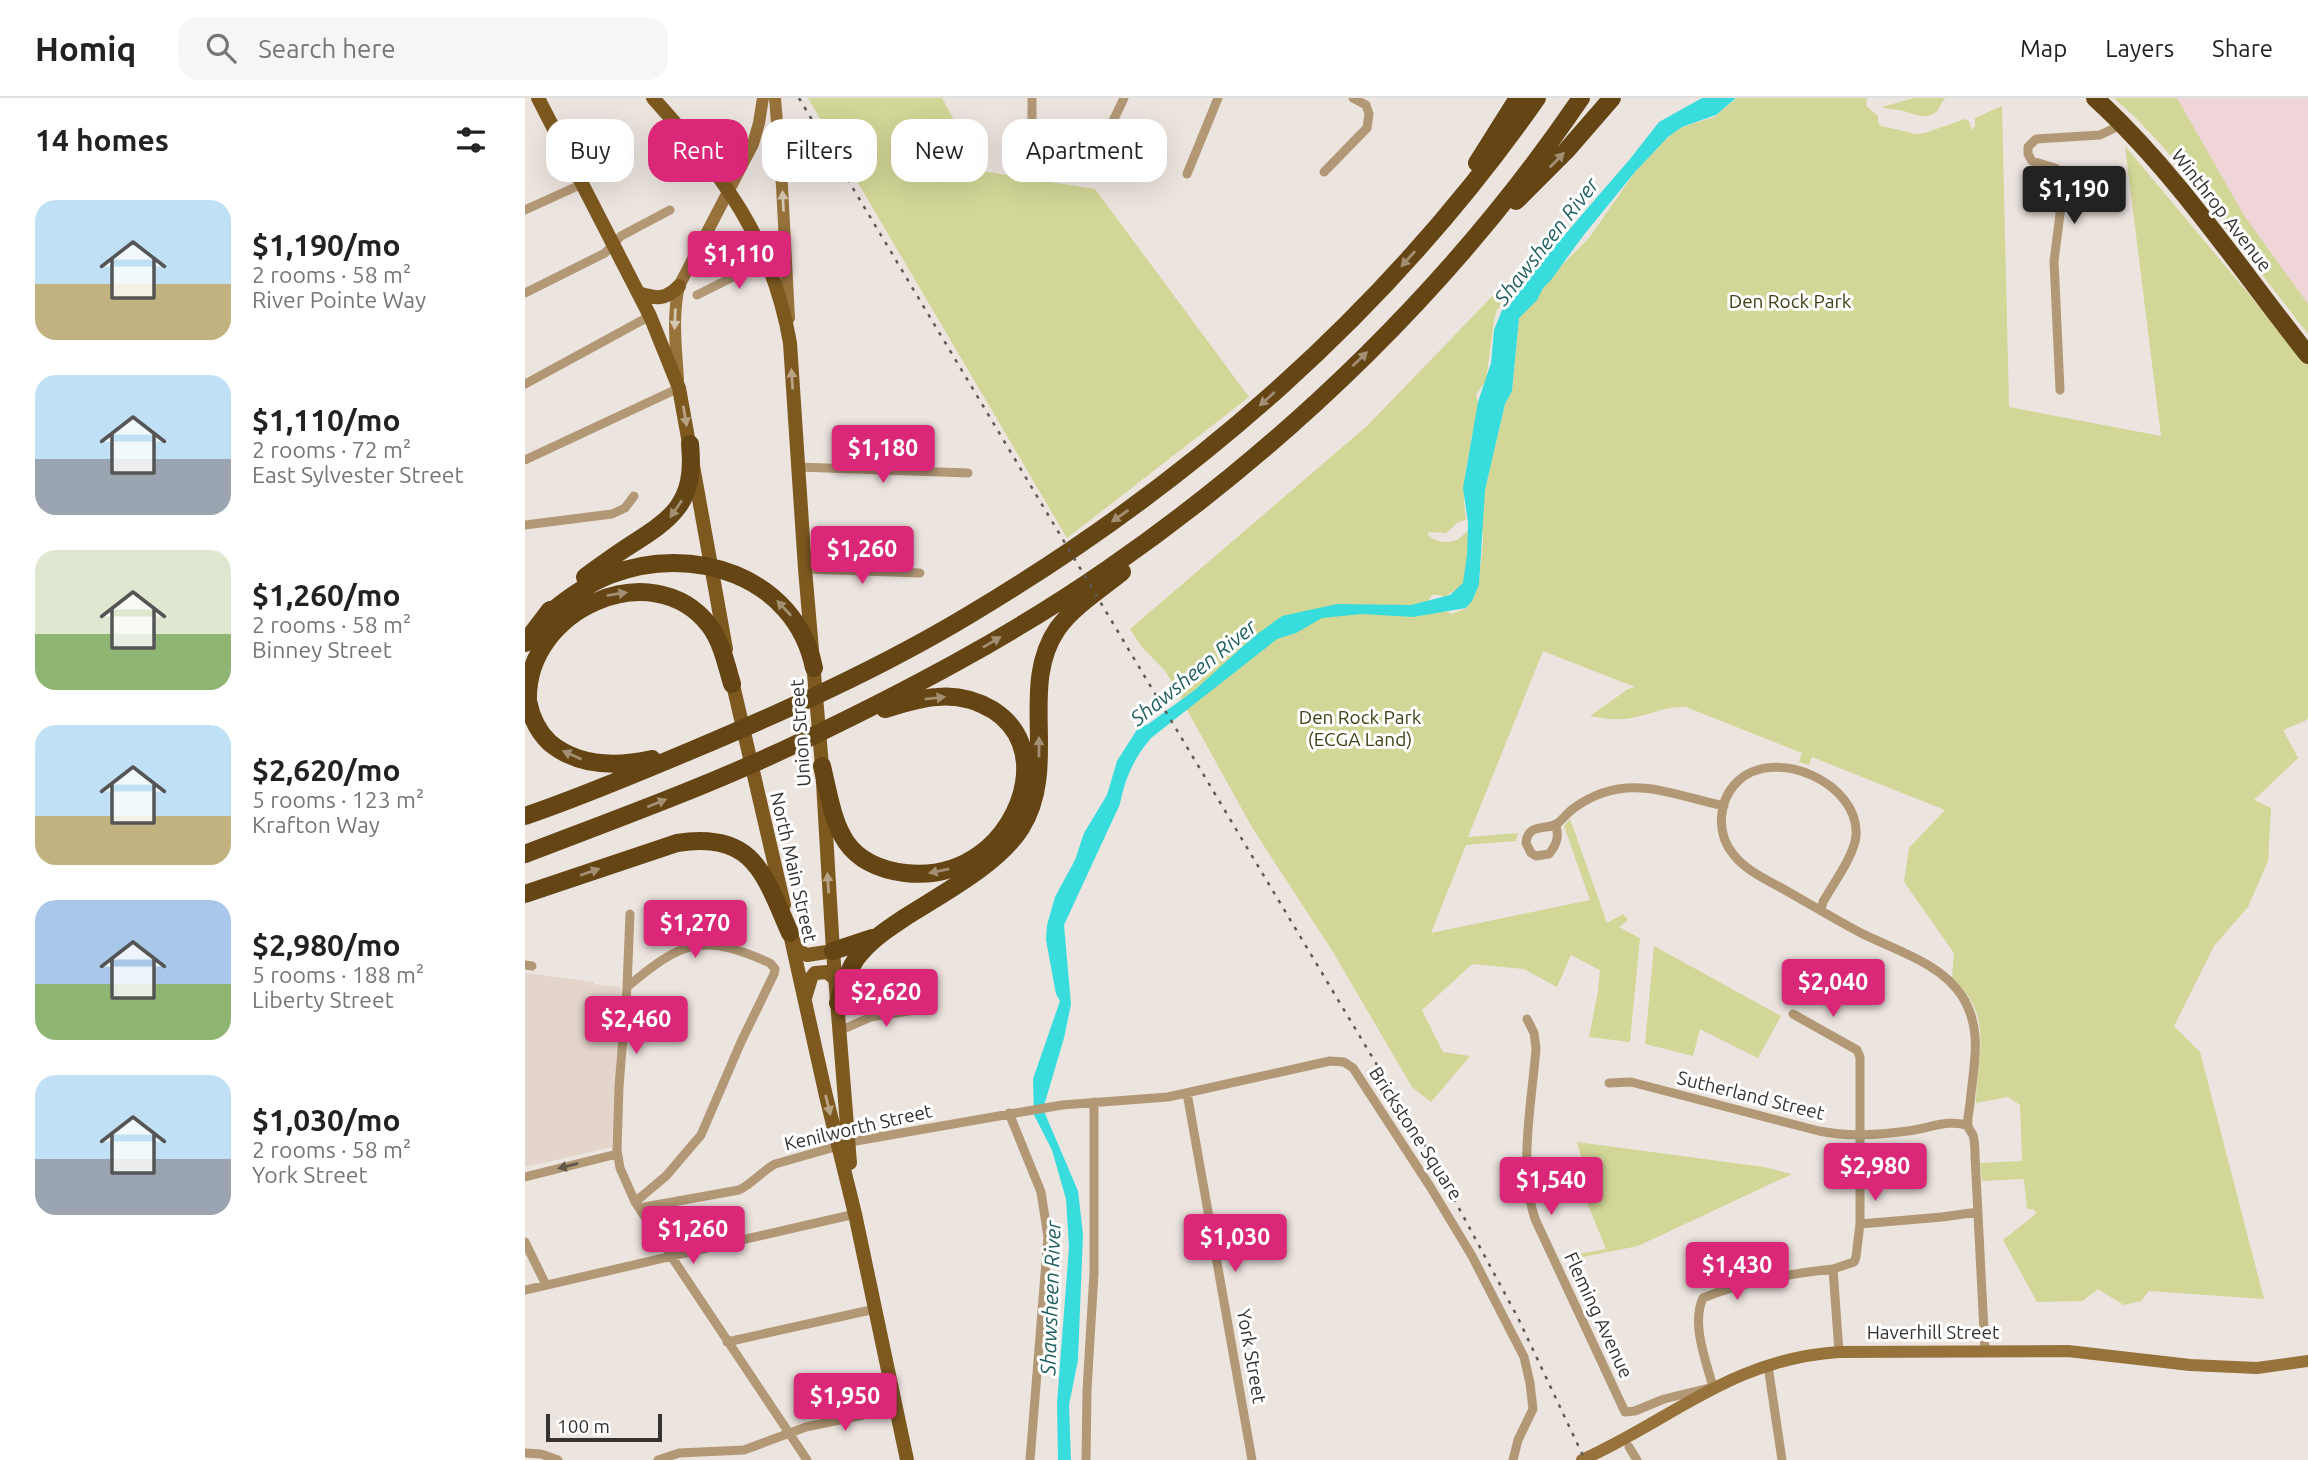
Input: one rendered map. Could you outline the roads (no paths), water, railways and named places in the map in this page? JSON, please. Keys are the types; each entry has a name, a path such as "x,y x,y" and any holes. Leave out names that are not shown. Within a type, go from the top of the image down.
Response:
{"highway":[{"path":"1453,208 1474,168 1518,98"},
{"path":"525,817 617,783 722,738 890,659 967,616 1048,565 1150,495 1318,353 1394,275 1453,208 1537,98"},
{"path":"525,854 793,746 1069,605 1249,461 1404,316 1488,222 1532,167 1581,98"},
{"path":"1488,222 1504,212 1538,181 1612,98"},
{"name":"Winthrop Avenue","path":"2095,98 2158,152 2308,342"},
{"name":"Winthrop Avenue","path":"2105,98 2308,355"},
{"path":"525,643 543,619 578,582 660,528 674,513 688,484 690,444"},
{"path":"543,619 567,598 609,575 647,565 697,564 721,569 743,578 772,596 789,612 800,629 810,648 814,668"},
{"path":"689,751 610,765 579,759 562,751 546,738 530,709 528,672 537,648 552,628 571,612 592,600 627,592 654,594 680,603 703,618 718,639 732,684"},
{"path":"838,1003 851,968 859,955 878,936 990,861 1023,825 1031,807 1038,778 1041,668 1047,647 1069,605"},
{"path":"823,766 833,816 843,840 858,855 894,871 929,874 963,864 994,843 1015,812 1025,776 1023,751 1013,727 989,708 961,698 938,696 914,700 845,720"},
{"path":"525,894 677,843 714,841 737,849 757,864 768,880 790,933"},
{"path":"833,951 878,936"}],"main road":[{"name":"North Main Street","path":"538,98 650,316 679,388 732,684 804,1002 843,1144"},
{"name":"Union Street","path":"653,98 713,168 753,229 781,300 790,343 823,766 838,1003 843,1144 855,1214"},
{"path":"679,388 675,333 679,286 753,144 763,98"},
{"path":"775,98 790,343"},
{"path":"638,293 660,299 679,286"},
{"path":"790,933 796,947 804,954 813,956 833,951"},
{"path":"804,1002 815,973 827,972 835,979"},
{"path":"855,1214 907,1460"},
{"name":"Haverhill Street","path":"1582,1460 1607,1449 1732,1378 1813,1355 1839,1352 2068,1351 2190,1365 2248,1368 2308,1361"}],"street":[{"path":"1032,98 1032,119"},
{"path":"1114,119 1124,98"},
{"path":"1187,174 1218,98"},
{"path":"1324,172 1367,128 1369,114 1366,105 1353,98"},
{"path":"2060,390 2054,261 2065,175 2055,168 2032,161 2028,147 2036,139 2100,135 2126,122"},
{"path":"525,211 582,184"},
{"path":"525,293 605,253 621,236 670,210"},
{"path":"697,295 767,260"},
{"path":"525,384 650,316"},
{"path":"525,460 679,388"},
{"path":"798,467 968,473"},
{"path":"525,525 612,514 625,508 634,496"},
{"path":"806,569 920,573"},
{"path":"1821,910 1856,837 1855,821 1848,801 1837,789 1823,780 1794,770 1771,767 1749,774 1738,781 1721,814 1725,843 1734,856 1754,873 1858,931 1946,977 1961,995 1973,1019 1977,1046 1968,1126 1974,1140 1985,1351"},
{"path":"1556,825 1586,800 1602,792 1629,787 1654,788 1724,806"},
{"path":"629,914 627,987 615,1154 637,1205 807,1460"},
{"path":"627,987 669,955 696,944 725,946 771,963 774,967 774,974 741,1042 706,1128 675,1166 637,1205"},
{"path":"839,1031 870,1017 928,1008"},
{"path":"1713,1387 1700,1333 1698,1308 1703,1298 1787,1275 1833,1269 1854,1262 1856,1257 1860,1224 1860,1057 1857,1051 1793,1014"},
{"name":"Fleming Avenue","path":"1527,1019 1534,1033 1536,1048 1528,1150 1530,1203 1625,1412 1713,1387"},
{"name":"Brickstone Square","path":"1014,1113 1062,1105 1168,1097 1334,1061 1345,1062 1353,1068 1431,1188 1472,1256 1524,1357 1533,1409 1518,1440 1513,1460"},
{"name":"Sutherland Street","path":"1609,1083 1631,1082 1845,1136 1911,1131 1957,1123 1968,1126"},
{"name":"York Street","path":"1187,1093 1252,1460"},
{"path":"1086,1460 1094,1273 1094,1102"},
{"path":"1014,1113 1041,1192 1048,1237 1030,1460"},
{"name":"Kenilworth Street","path":"637,1205 739,1190 775,1164 843,1144 1014,1113"},
{"path":"525,1177 615,1154"},
{"path":"1860,1224 1978,1212"},
{"path":"525,1290 855,1214"},
{"path":"525,1242 546,1285"},
{"path":"1833,1269 1839,1352"},
{"path":"727,1342 875,1310"},
{"path":"1768,1366 1782,1460"},
{"path":"658,1460 679,1453 744,1450 788,1432 896,1408"},
{"path":"1629,1447 1637,1460"},
{"path":"525,1453 541,1454 558,1460"}],"water":[{"name":"Shawsheen River","path":"1702,98 1736,98 1716,115 1682,127 1668,137 1635,172 1543,288 1537,300 1519,318 1512,391 1505,404 1485,490 1479,585 1472,601 1466,608 1413,617 1362,614 1322,618 1296,633 1277,639 1151,738 1131,769 1120,804 1064,925 1071,1004 1043,1109 1078,1191 1083,1234 1078,1360 1069,1405 1071,1460 1058,1460 1057,1403 1069,1247 1066,1199 1052,1150 1034,1115 1033,1079 1060,1001 1056,994 1046,940 1047,925 1055,897 1075,860 1084,833 1107,795 1117,761 1140,725 1147,725 1196,689 1252,638 1282,616 1337,604 1411,605 1450,595 1463,583 1468,523 1463,488 1478,402 1491,363 1494,330 1504,305 1659,122"}],"railway":[{"path":"799,98 1426,1147 1518,1318 1585,1460"}],"park label":[{"name":"Den Rock Park","path":"1790,301"},
{"name":"Den Rock Park (ECGA Land)","path":"1360,728"}]}
